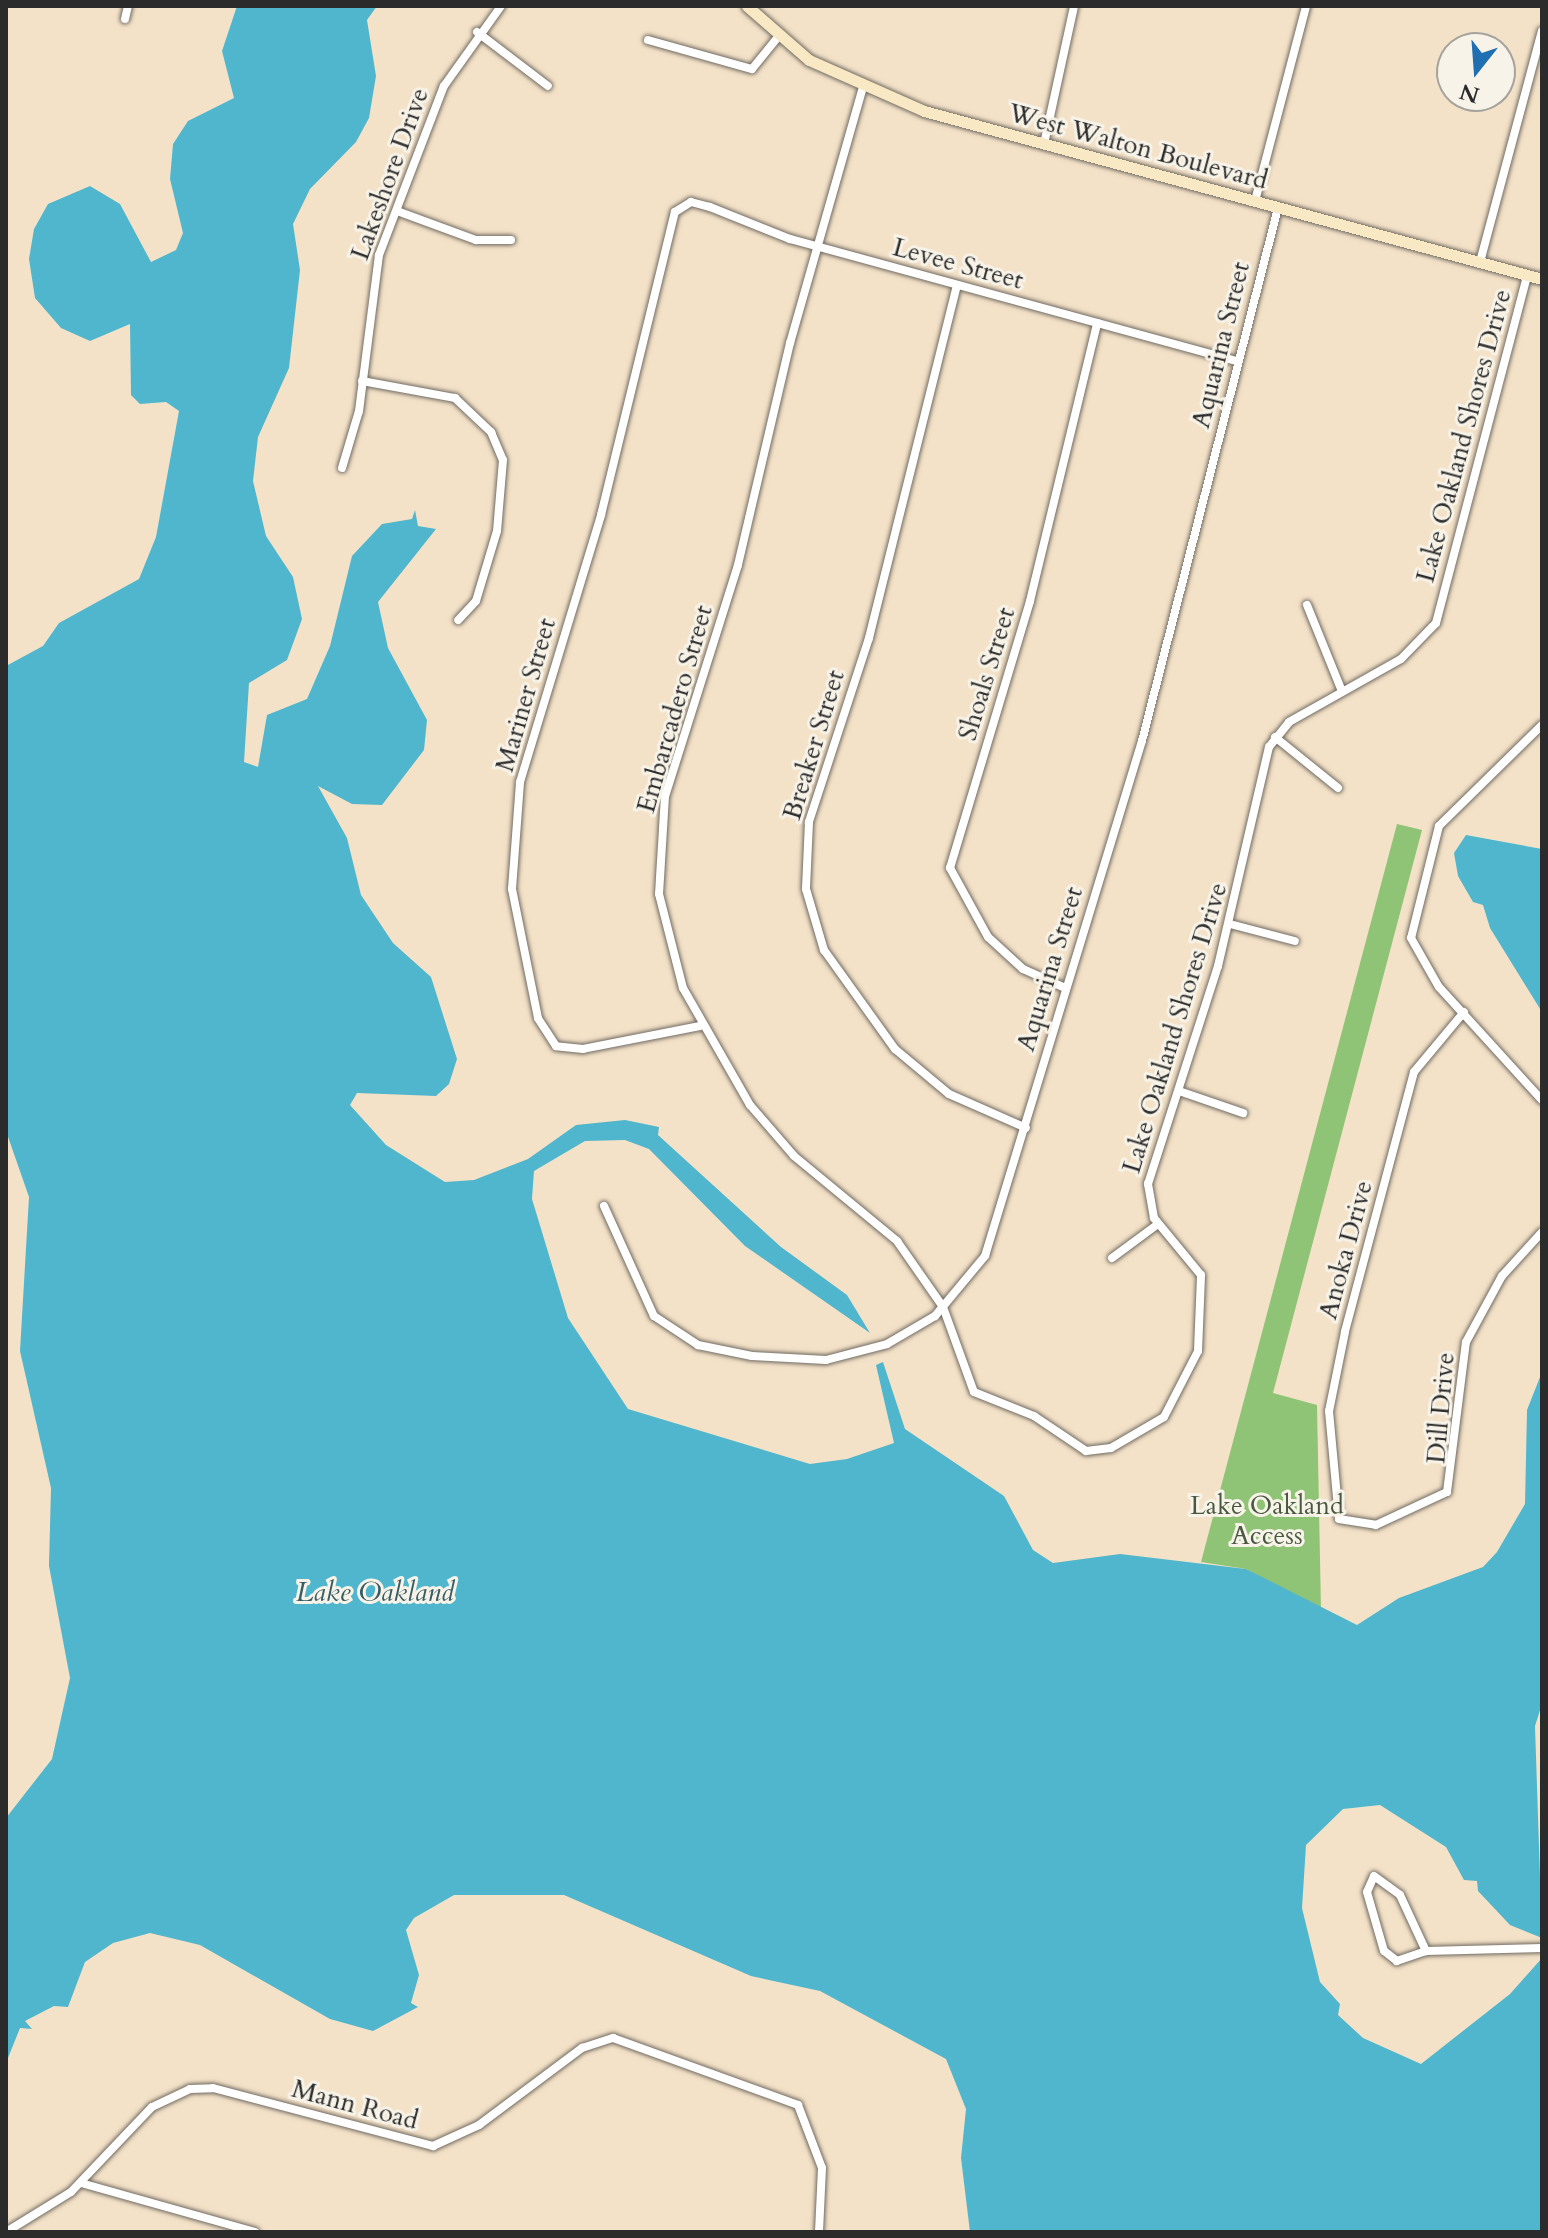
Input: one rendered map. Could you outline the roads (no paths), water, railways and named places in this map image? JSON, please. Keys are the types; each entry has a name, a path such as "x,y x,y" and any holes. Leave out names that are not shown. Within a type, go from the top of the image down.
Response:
{"main road":[{"name":"West Walton Boulevard","path":"747,6 777,38 863,87 1044,144 1542,279"}],"street":[{"path":"125,19 128,6"},
{"name":"Lakeshore Drive","path":"342,468 362,381 371,288 397,211 444,86 477,32 501,6"},
{"path":"1044,144 1074,6"},
{"path":"1255,201 1306,6"},
{"path":"1480,262 1542,31"},
{"path":"477,32 548,86"},
{"path":"648,40 752,69 777,38"},
{"name":"Embarcadero Street","path":"863,87 817,246 738,565 665,796 659,894 667,941 700,1026 727,1074 794,1156 897,1241 943,1307"},
{"name":"Levee Street","path":"675,212 691,202 817,246 1237,361"},
{"name":"Aquarina Street","path":"604,1206 644,1302 668,1328 698,1345 810,1362 847,1358 887,1344 943,1307 985,1256 1026,1128 1063,987 1146,726 1278,208"},
{"path":"397,211 476,240 511,240"},
{"name":"Mariner Street","path":"675,212 601,515 523,769 512,889 538,1018 556,1046 583,1049 700,1026"},
{"name":"Lake Oakland Shores Drive","path":"943,1307 974,1392 1034,1416 1076,1447 1111,1448 1164,1417 1198,1351 1201,1275 1158,1224 1148,1184 1230,924 1275,737 1342,691 1401,659 1436,623 1527,275"},
{"name":"Breaker Street","path":"957,285 869,638 809,822 806,889 824,950 895,1049 949,1094 1026,1128"},
{"name":"Shoals Street","path":"1063,987 1023,969 988,937 950,868 1030,601 1097,323"},
{"path":"362,381 455,398 491,432 503,460 494,544 476,601 458,620"},
{"path":"1307,605 1342,691"},
{"path":"1540,732 1439,826 1419,885 1413,947 1464,1012 1542,1100"},
{"path":"1275,737 1338,788"},
{"path":"1230,924 1295,941"},
{"name":"Anoka Drive","path":"1339,1519 1329,1411 1345,1332 1414,1072 1464,1012"},
{"path":"1179,1091 1243,1113"},
{"path":"1112,1258 1158,1224"},
{"name":"Dill Drive","path":"1339,1519 1376,1525 1447,1492 1466,1342 1502,1276 1542,1232"},
{"path":"1426,1951 1400,1895 1374,1876 1367,1892 1384,1951 1397,1961 1426,1951 1537,1948"},
{"name":"Mann Road","path":"6,2232 81,2183 152,2107 190,2089 243,2095 433,2146 479,2125 582,2048 613,2038 798,2105 822,2168 819,2232"},
{"path":"81,2183 255,2232"}],"water":[{"name":"Lake Oakland","path":"237,6 377,6 367,20 376,76 369,118 356,142 310,189 293,224 300,270 289,368 258,437 253,481 266,536 293,577 302,619 287,660 249,683 244,762 258,767 267,715 307,699 330,646 352,556 382,524 412,519 415,510 418,526 436,529 378,602 388,648 427,720 424,750 382,805 352,804 318,786 347,838 361,895 393,943 431,977 457,1059 449,1084 436,1096 357,1093 350,1105 386,1145 445,1182 474,1180 528,1159 576,1125 625,1120 659,1127 658,1135 781,1247 847,1295 870,1333 745,1246 649,1149 625,1140 585,1141 534,1171 532,1199 568,1318 628,1409 810,1464 847,1459 894,1443 876,1365 883,1362 905,1429 1004,1496 1033,1550 1053,1563 1120,1554 1246,1569 1357,1625 1399,1598 1483,1567 1497,1552 1525,1504 1527,1410 1542,1372 1542,1704 1535,1726 1542,1938 1510,1925 1478,1891 1477,1881 1464,1880 1446,1847 1380,1805 1343,1809 1306,1845 1302,1908 1320,1982 1340,2004 1338,2015 1363,2038 1421,2064 1510,1994 1542,1958 1542,2232 970,2232 961,2158 966,2109 946,2059 820,1991 751,1976 564,1895 454,1895 414,1918 406,1930 419,1975 411,2003 418,2007 373,2031 330,2019 200,1945 150,1933 113,1943 85,1962 68,2007 54,2006 25,2021 32,2029 20,2028 6,2063 6,1818 52,1759 70,1678 49,1566 51,1488 20,1351 29,1197 6,1131 6,666 43,646 59,623 139,579 156,537 179,411 166,402 140,404 131,395 130,324 90,341 61,328 35,298 29,259 34,229 48,204 90,186 120,204 151,262 176,250 183,233 170,179 173,144 188,121 234,98 222,51"},
{"path":"1466,835 1542,849 1542,1012 1490,928 1483,905 1473,902 1458,876 1454,853"}],"park label":[{"name":"Lake Oakland Access","path":"1267,1521"}]}
